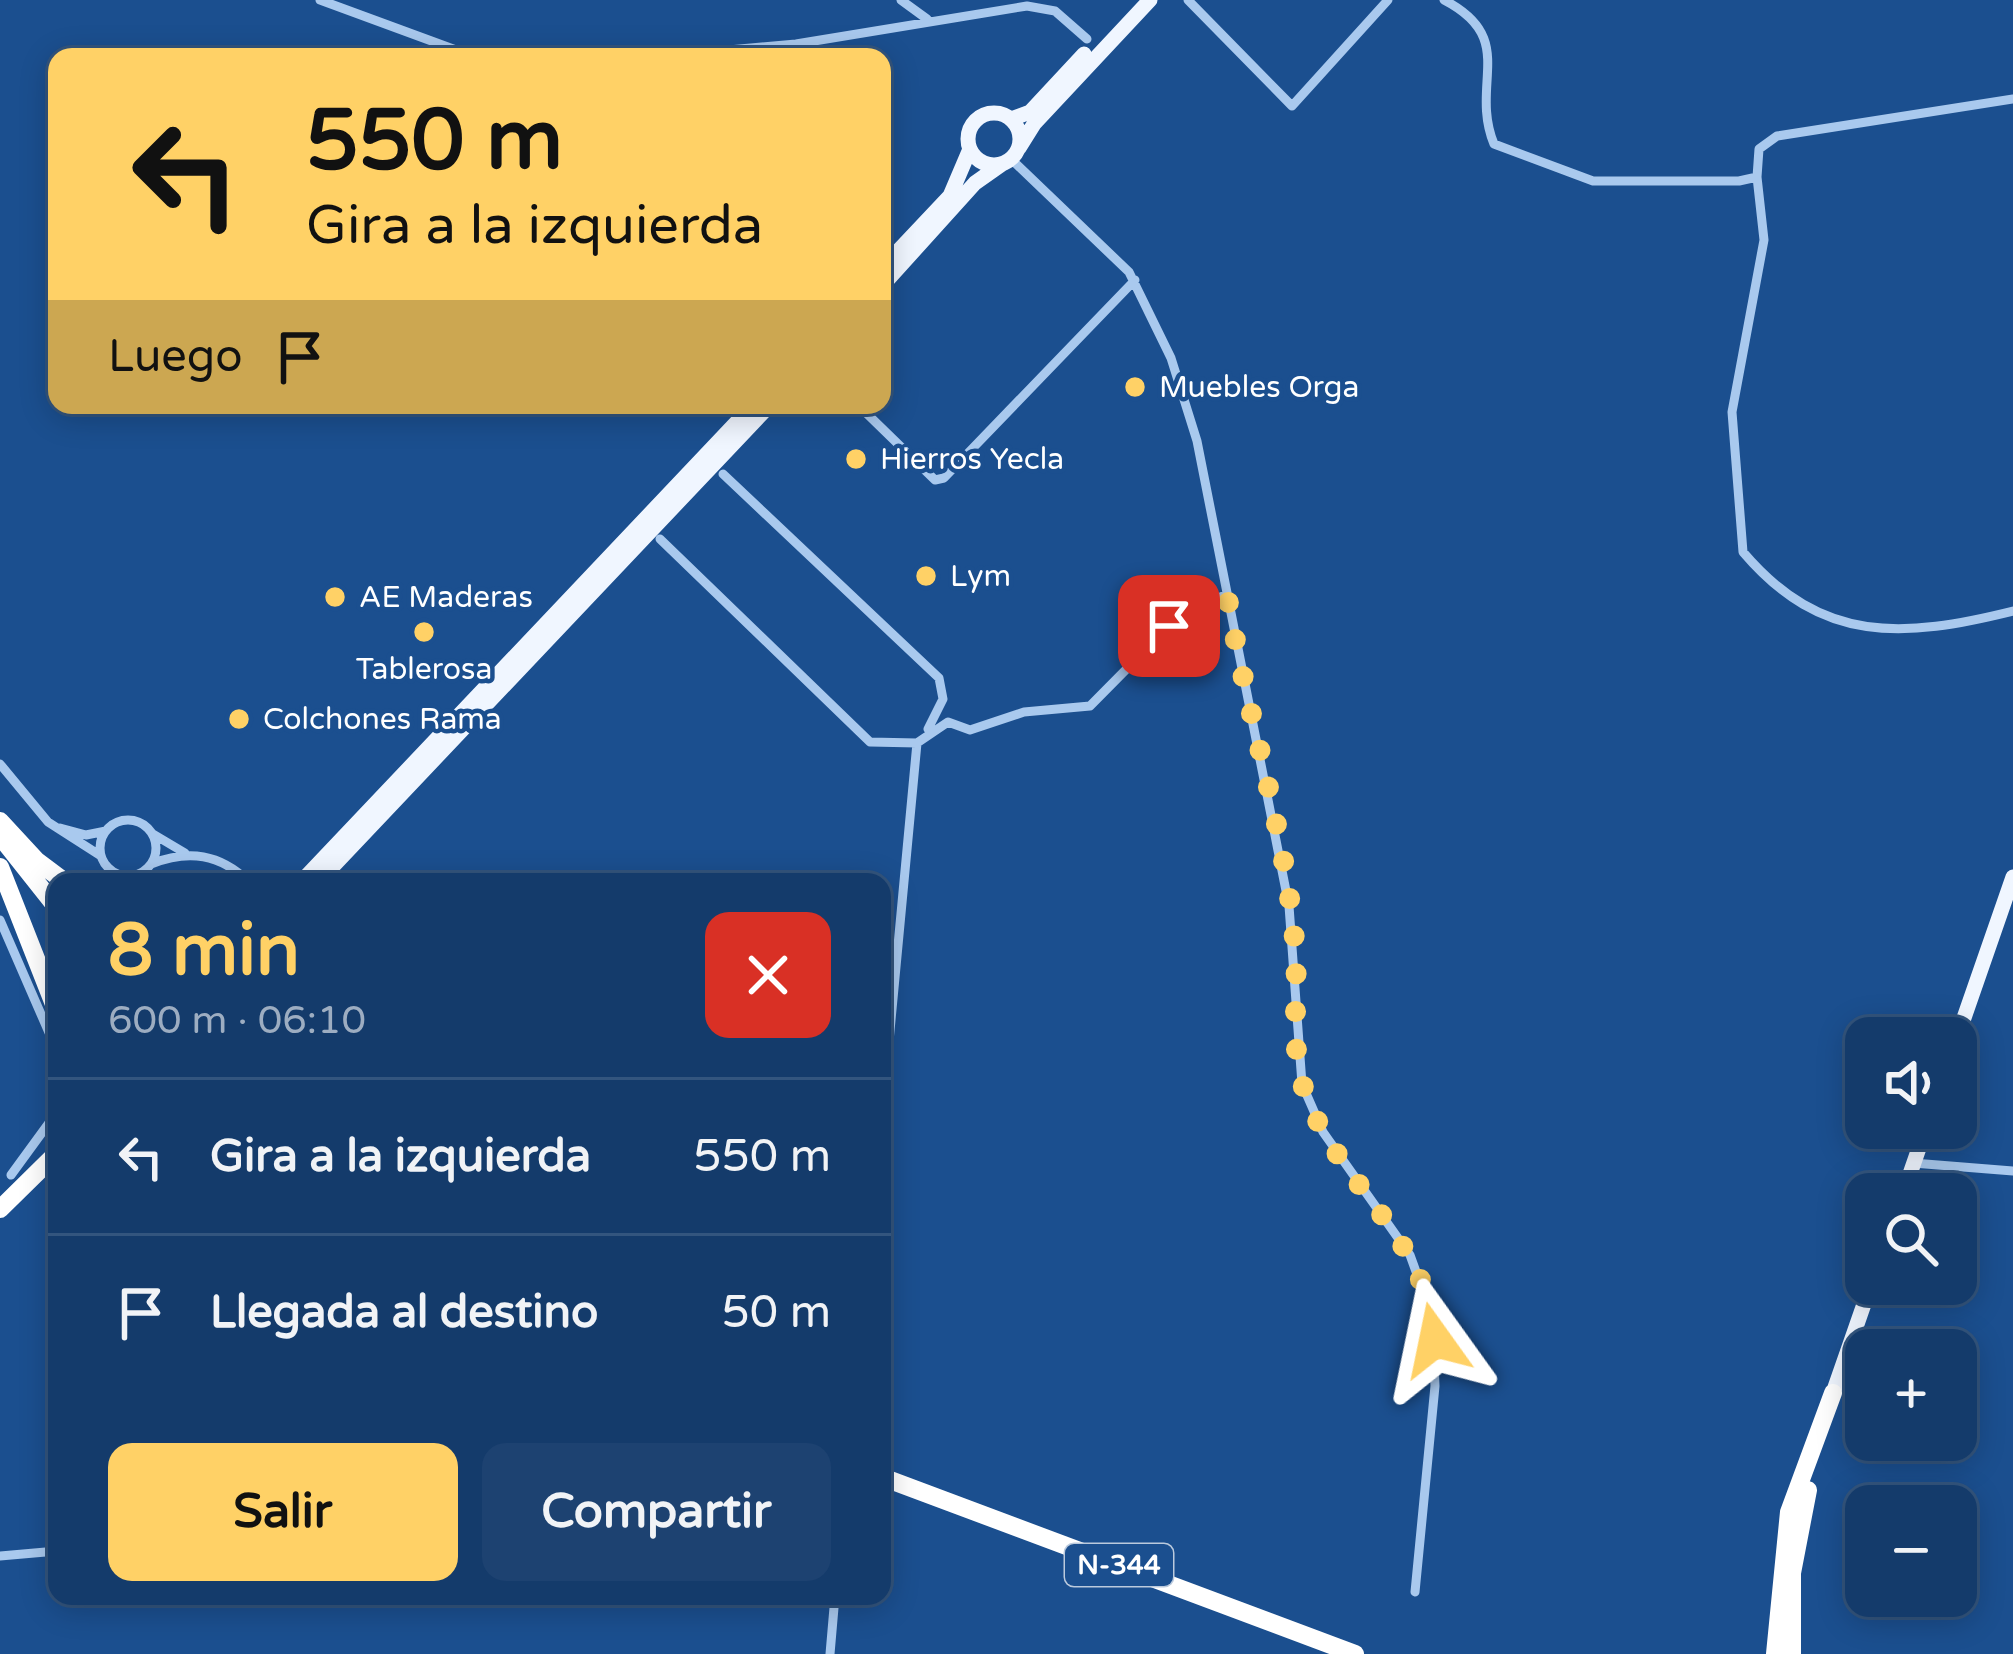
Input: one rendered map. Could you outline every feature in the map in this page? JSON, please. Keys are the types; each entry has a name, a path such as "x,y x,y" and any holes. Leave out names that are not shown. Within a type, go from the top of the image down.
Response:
{"highway":[{"path":"0,821 55,873"},
{"path":"0,836 48,897"},
{"path":"0,867 48,989"},
{"path":"36,1173 48,1155"},
{"path":"0,1209 48,1162"},
{"path":"1774,1654 1789,1512 1833,1393"},
{"path":"1792,1654 1797,1541 1833,1393"},
{"name":"N-344","path":"891,1480 1355,1654"}],"main road":[{"path":"1011,119 1030,112 1136,0"},
{"path":"891,276 975,183 1011,157 1034,124 1150,0"},
{"path":"891,258 950,196 970,149 969,133 979,118 995,113 1011,119 1020,135 1011,157"},
{"path":"970,149 980,161 1011,157"},
{"path":"309,873 732,414"},
{"path":"327,873 761,414"},
{"path":"1964,1017 2013,877"},
{"path":"1910,1173 1918,1149"},
{"path":"1833,1393 1864,1305"}],"street":[{"path":"320,0 451,48"},
{"path":"901,0 928,19"},
{"path":"1188,0 1292,106 1388,0"},
{"path":"1444,0 1476,18 1486,35 1490,133 1507,153 1605,182 1726,183 1757,177"},
{"path":"752,48 928,19 1046,8 1087,39"},
{"path":"2013,99 1777,136 1759,148 1764,240 1732,412 1743,552 1808,608 1846,626 1936,626 2013,611"},
{"path":"1011,157 1135,280 1172,358 1197,441 1292,926 1302,1084 1324,1132 1410,1255 1432,1316 1435,1386 1414,1592"},
{"path":"867,414 935,480 944,478 1135,280"},
{"path":"723,473 939,678 944,692 941,710 917,743 891,1020"},
{"path":"660,539 871,742 917,743 948,722 970,730 1024,712 1090,706 1186,611 1227,594"},
{"path":"0,764 48,822 101,856 118,873"},
{"path":"48,822 72,833 106,831 127,820 190,855 226,861 238,873"},
{"path":"101,856 106,831"},
{"path":"151,864 156,849 152,834"},
{"path":"134,873 190,855"},
{"path":"0,920 48,1030"},
{"path":"11,1175 48,1124"},
{"path":"1913,1163 2013,1172"},
{"path":"0,1556 48,1552"},
{"path":"830,1654 834,1605"}],"place":[{"name":"Muebles Orga","path":"1135,387"},
{"name":"Hierros Yecla","path":"856,459"},
{"name":"Lym","path":"926,576"},
{"name":"AE Maderas","path":"335,597"},
{"name":"Tablerosa","path":"424,632"},
{"name":"Colchones Rama","path":"239,719"}],"route":[{"path":"1169,626 1199,603 1227,594 1295,946 1302,1084 1324,1132 1410,1255 1429,1299 1435,1340"}]}
